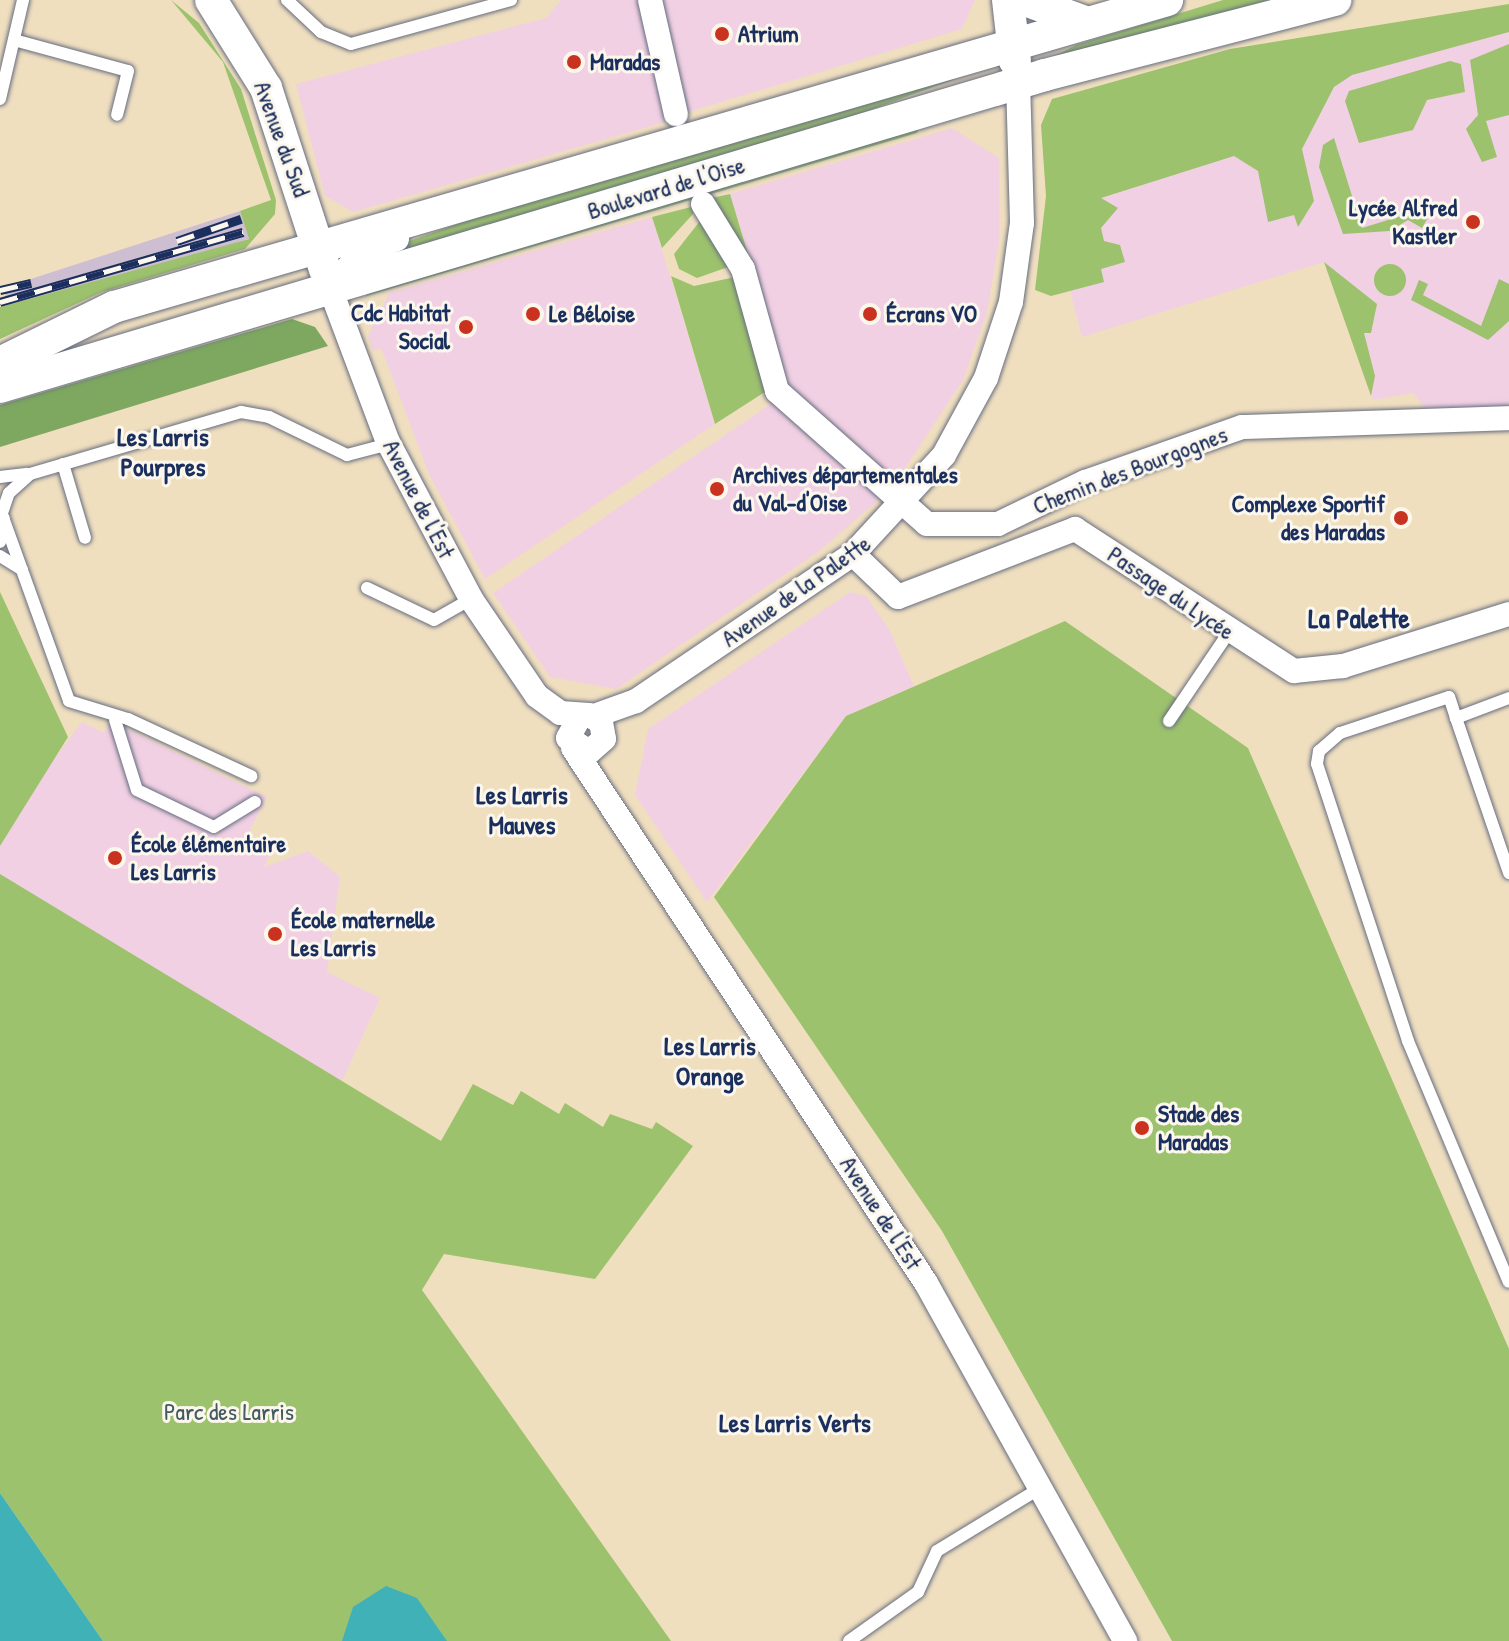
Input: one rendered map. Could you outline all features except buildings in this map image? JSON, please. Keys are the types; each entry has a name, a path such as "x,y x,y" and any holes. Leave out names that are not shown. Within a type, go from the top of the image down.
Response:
{"main road":[{"name":"Avenue du Sud","path":"211,0 266,88 330,288"},
{"name":"Avenue de la Palette","path":"1008,0 1018,84"},
{"path":"1025,0 1085,22"},
{"name":"Boulevard de l'Oise","path":"3,378 114,307 1013,41 1167,0"},
{"name":"Boulevard de l'Oise","path":"3,378 330,288 1018,84 1335,0"}],"street":[{"path":"650,0 676,114"},
{"name":"Avenue de la Palette","path":"595,727 853,554 904,506 965,421 1009,311 1022,223 1018,84"},
{"path":"330,288 375,246 563,175"},
{"name":"Chemin des Bourgognes","path":"703,204 743,269 777,391 927,524 991,525 1242,427 1509,418"},
{"name":"Avenue de l'Est","path":"330,288 389,444 471,599 895,1232 1042,1487 1125,1641"},
{"name":"Passage du Lycée","path":"853,554 898,597 1075,529 1283,667 1304,671 1509,614"},
{"name":"Avenue de l'Est","path":"537,696 560,713 595,727"},
{"path":"572,746 589,752 595,727"},
{"path":"595,727 605,803"}],"lane":[{"path":"0,99 23,0"},
{"path":"287,0 321,32 351,44 511,0"},
{"path":"14,40 128,71 117,115"},
{"path":"0,477 30,474 241,412 269,417 347,455 389,444"},
{"path":"63,464 85,538"},
{"path":"0,542 2,513 9,493 30,474"},
{"path":"2,513 64,695 115,720 251,776"},
{"path":"0,556 22,570"},
{"path":"367,588 434,620 471,599"},
{"path":"1169,721 1229,632"},
{"path":"1509,873 1503,837 1449,697 1327,741 1317,764 1408,1041 1509,1282"},
{"path":"1456,718 1509,698"},
{"path":"115,720 137,790 214,827 255,802"},
{"path":"849,1641 923,1588 937,1551 1042,1487"}],"shaded area":[{"path":"561,0 640,0 668,121 353,212 325,196 296,84 546,18"},
{"path":"656,0 975,0 962,29 685,113"},
{"path":"1509,16 1509,409 1426,409 1413,393 1373,400 1324,262 1082,337 1070,291 1051,296 1058,150"},
{"path":"952,128 999,158 999,242 987,312 963,380 894,485 789,391 730,194"},
{"path":"240,211 249,239 12,316 3,288"},
{"path":"652,217 715,424 485,579 429,474 381,348 373,351 368,336 389,293"},
{"path":"775,401 882,497 818,552 616,689 550,677 493,593"},
{"path":"850,592 866,596 889,629 914,686 846,716 707,902 635,795 648,729"},
{"path":"82,722 104,733 108,725 121,726 267,797 247,836 272,850 264,867 308,851 340,877 327,972 380,998 342,1081 302,1109 0,929 0,831"}],"green space":[{"path":"171,0 199,23 241,89 276,200 275,214 245,249 102,292 0,339 0,307 249,239 240,211 271,200 223,62"},
{"path":"1223,0 1282,0 1053,57 1076,45"},
{"path":"1509,4 1509,32 1352,75 1334,87 1302,149 1314,201 1298,227 1294,215 1268,222 1258,171 1234,156 1101,198 1118,208 1101,228 1104,241 1120,245 1125,262 1101,269 1104,282 1051,296 1035,290 1046,196 1041,125 1052,99 1230,49"},
{"path":"1509,44 1509,115 1486,121 1497,157 1482,162 1466,129 1478,115 1470,60"},
{"path":"1450,61 1461,64 1465,92 1427,100 1413,130 1359,143 1345,101 1349,91"},
{"path":"969,74 782,142 378,261 376,253 564,186"},
{"path":"921,123 917,133 366,296 371,289"},
{"path":"1334,138 1362,228 1414,212 1429,216 1422,228 1408,220 1390,231 1343,234 1319,167 1323,145"},
{"path":"730,194 785,378 707,199"},
{"path":"695,206 693,214 662,248 652,217"},
{"path":"700,221 734,265 697,278 679,269 674,254"},
{"path":"1324,262 1377,304 1371,333 1364,333 1375,376 1371,396"},
{"path":"1390,264 1402,268 1406,280 1402,292 1390,296 1378,292 1374,280 1378,268"},
{"path":"671,276 694,286 735,277 771,388 715,424"},
{"path":"1499,279 1509,284 1509,321 1488,340 1411,300 1419,280 1428,284 1423,295 1481,326"},
{"path":"292,319 315,327 328,346 0,447 0,405"},
{"path":"0,592 68,737 0,846"},
{"name":"Stade des Maradas","path":"1065,621 1248,748 1509,1349 1509,1641 1172,1641 942,1231 714,897 846,716"},
{"name":"Parc des Larris","path":"0,874 441,1141 473,1084 513,1105 521,1091 559,1114 565,1103 603,1127 610,1114 652,1129 656,1122 693,1146 595,1279 444,1254 422,1290 671,1641 103,1641 0,1493"}],"water":[{"path":"0,1493 103,1641 0,1641"},
{"path":"386,1586 417,1598 447,1641 342,1641 353,1607"}],"railway":[{"path":"177,241 241,219"},
{"path":"0,302 243,232"},
{"path":"0,290 31,283"}],"place":[{"name":"Atrium","path":"722,34"},
{"name":"Maradas","path":"574,62"},
{"name":"Lycée Alfred Kastler","path":"1473,222"},
{"name":"Le Béloise","path":"533,314"},
{"name":"Écrans VO","path":"870,314"},
{"name":"Cdc Habitat Social","path":"466,327"},
{"name":"Archives départementales du Val-d'Oise","path":"717,489"},
{"name":"Complexe Sportif des Maradas","path":"1401,518"},
{"name":"École élémentaire Les Larris","path":"115,858"},
{"name":"École maternelle Les Larris","path":"275,934"},
{"name":"Stade des Maradas","path":"1142,1128"}],"district":[{"name":"Les Larris Pourpres","path":"163,452"},
{"name":"La Palette","path":"1359,618"},
{"name":"Les Larris Mauves","path":"522,810"},
{"name":"Les Larris Orange","path":"710,1061"},
{"name":"Les Larris Verts","path":"795,1423"}]}
